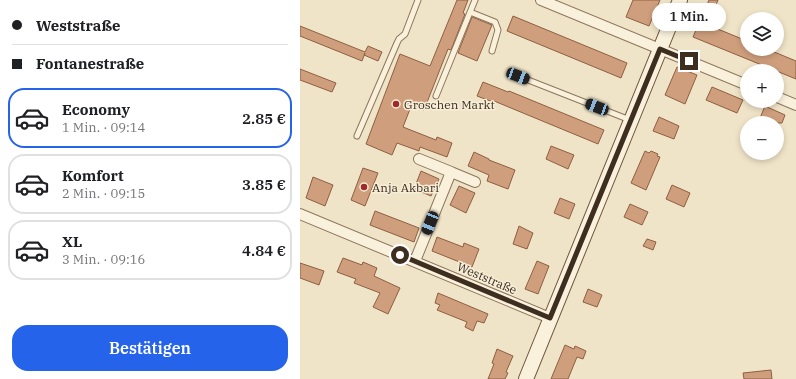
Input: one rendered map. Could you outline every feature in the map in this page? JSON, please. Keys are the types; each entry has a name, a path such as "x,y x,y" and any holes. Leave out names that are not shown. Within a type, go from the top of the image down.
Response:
{"street":[{"path":"541,0 740,82"},
{"path":"526,379 680,0"},
{"path":"784,100 796,105"},
{"path":"419,159 475,182"},
{"path":"415,261 451,172"},
{"name":"Weststraße","path":"300,214 550,318"}],"lane":[{"path":"358,136 397,42 399,38 405,34 418,0"},
{"path":"436,96 475,0"},
{"path":"470,12 495,22 498,30 492,51"},
{"path":"518,76 631,120"}],"building":[{"path":"457,0 468,0 463,13 465,14 451,50 448,49 424,110 412,104 403,127 436,140 437,137 452,143 447,157 420,147 419,151 397,143 392,155 366,144 400,54 430,66"},
{"path":"633,0 660,0 649,26 626,17"},
{"path":"709,0 718,0 708,25 740,38 740,56 784,56 796,61 796,79 784,74 784,64 759,64 693,37"},
{"path":"513,16 627,63 621,78 507,31"},
{"path":"472,17 492,25 477,61 458,53"},
{"path":"300,26 365,52 368,46 382,52 378,61 364,55 362,61 300,36"},
{"path":"677,67 697,75 685,104 665,95"},
{"path":"300,69 336,83 332,92 300,80"},
{"path":"483,82 508,92 509,91 604,130 598,144 494,101 493,102 477,96"},
{"path":"712,87 740,99 740,106 737,113 706,100"},
{"path":"764,108 769,108 785,115 784,118 784,116 761,116"},
{"path":"659,117 679,126 674,139 653,131"},
{"path":"551,146 574,155 568,169 546,159"},
{"path":"645,151 649,153 651,151 658,154 657,156 660,157 646,190 631,183"},
{"path":"474,152 489,160 515,170 508,189 487,181 489,175 468,166"},
{"name":"Anja Akbari","path":"363,168 378,173 365,206 351,200"},
{"path":"421,171 439,179 431,196 414,189"},
{"path":"313,177 333,185 325,206 306,198"},
{"path":"672,185 690,193 684,207 666,199"},
{"path":"459,186 475,193 466,213 450,205"},
{"path":"560,198 575,204 569,219 554,213"},
{"path":"630,204 648,212 642,225 624,217"},
{"path":"375,211 419,228 414,242 370,225"},
{"path":"519,226 533,233 527,249 513,244"},
{"path":"437,237 463,247 464,243 479,249 472,267 432,251"},
{"path":"647,239 656,242 653,250 643,246"},
{"path":"343,258 362,265 363,262 377,268 374,276 400,288 388,314 373,307 380,293 354,283 356,279 337,272"},
{"path":"537,261 549,266 538,294 525,289"},
{"path":"300,263 324,271 319,285 300,278"},
{"path":"588,289 602,295 597,307 583,302"},
{"path":"438,293 488,314 484,323 477,321 473,331 465,327 467,322 437,310 440,305 435,303"},
{"path":"565,345 574,349 575,346 586,351 583,359 577,357 568,379 551,379"},
{"path":"497,349 513,356 506,372 508,373 505,379 488,379 494,364 492,363"},
{"path":"771,370 772,379 744,379 743,373"}],"place":[{"name":"Groschen Markt","path":"396,104"},
{"name":"Anja Akbari","path":"364,187"}],"route":[{"path":"400,255 550,318 660,49 689,61"}]}
